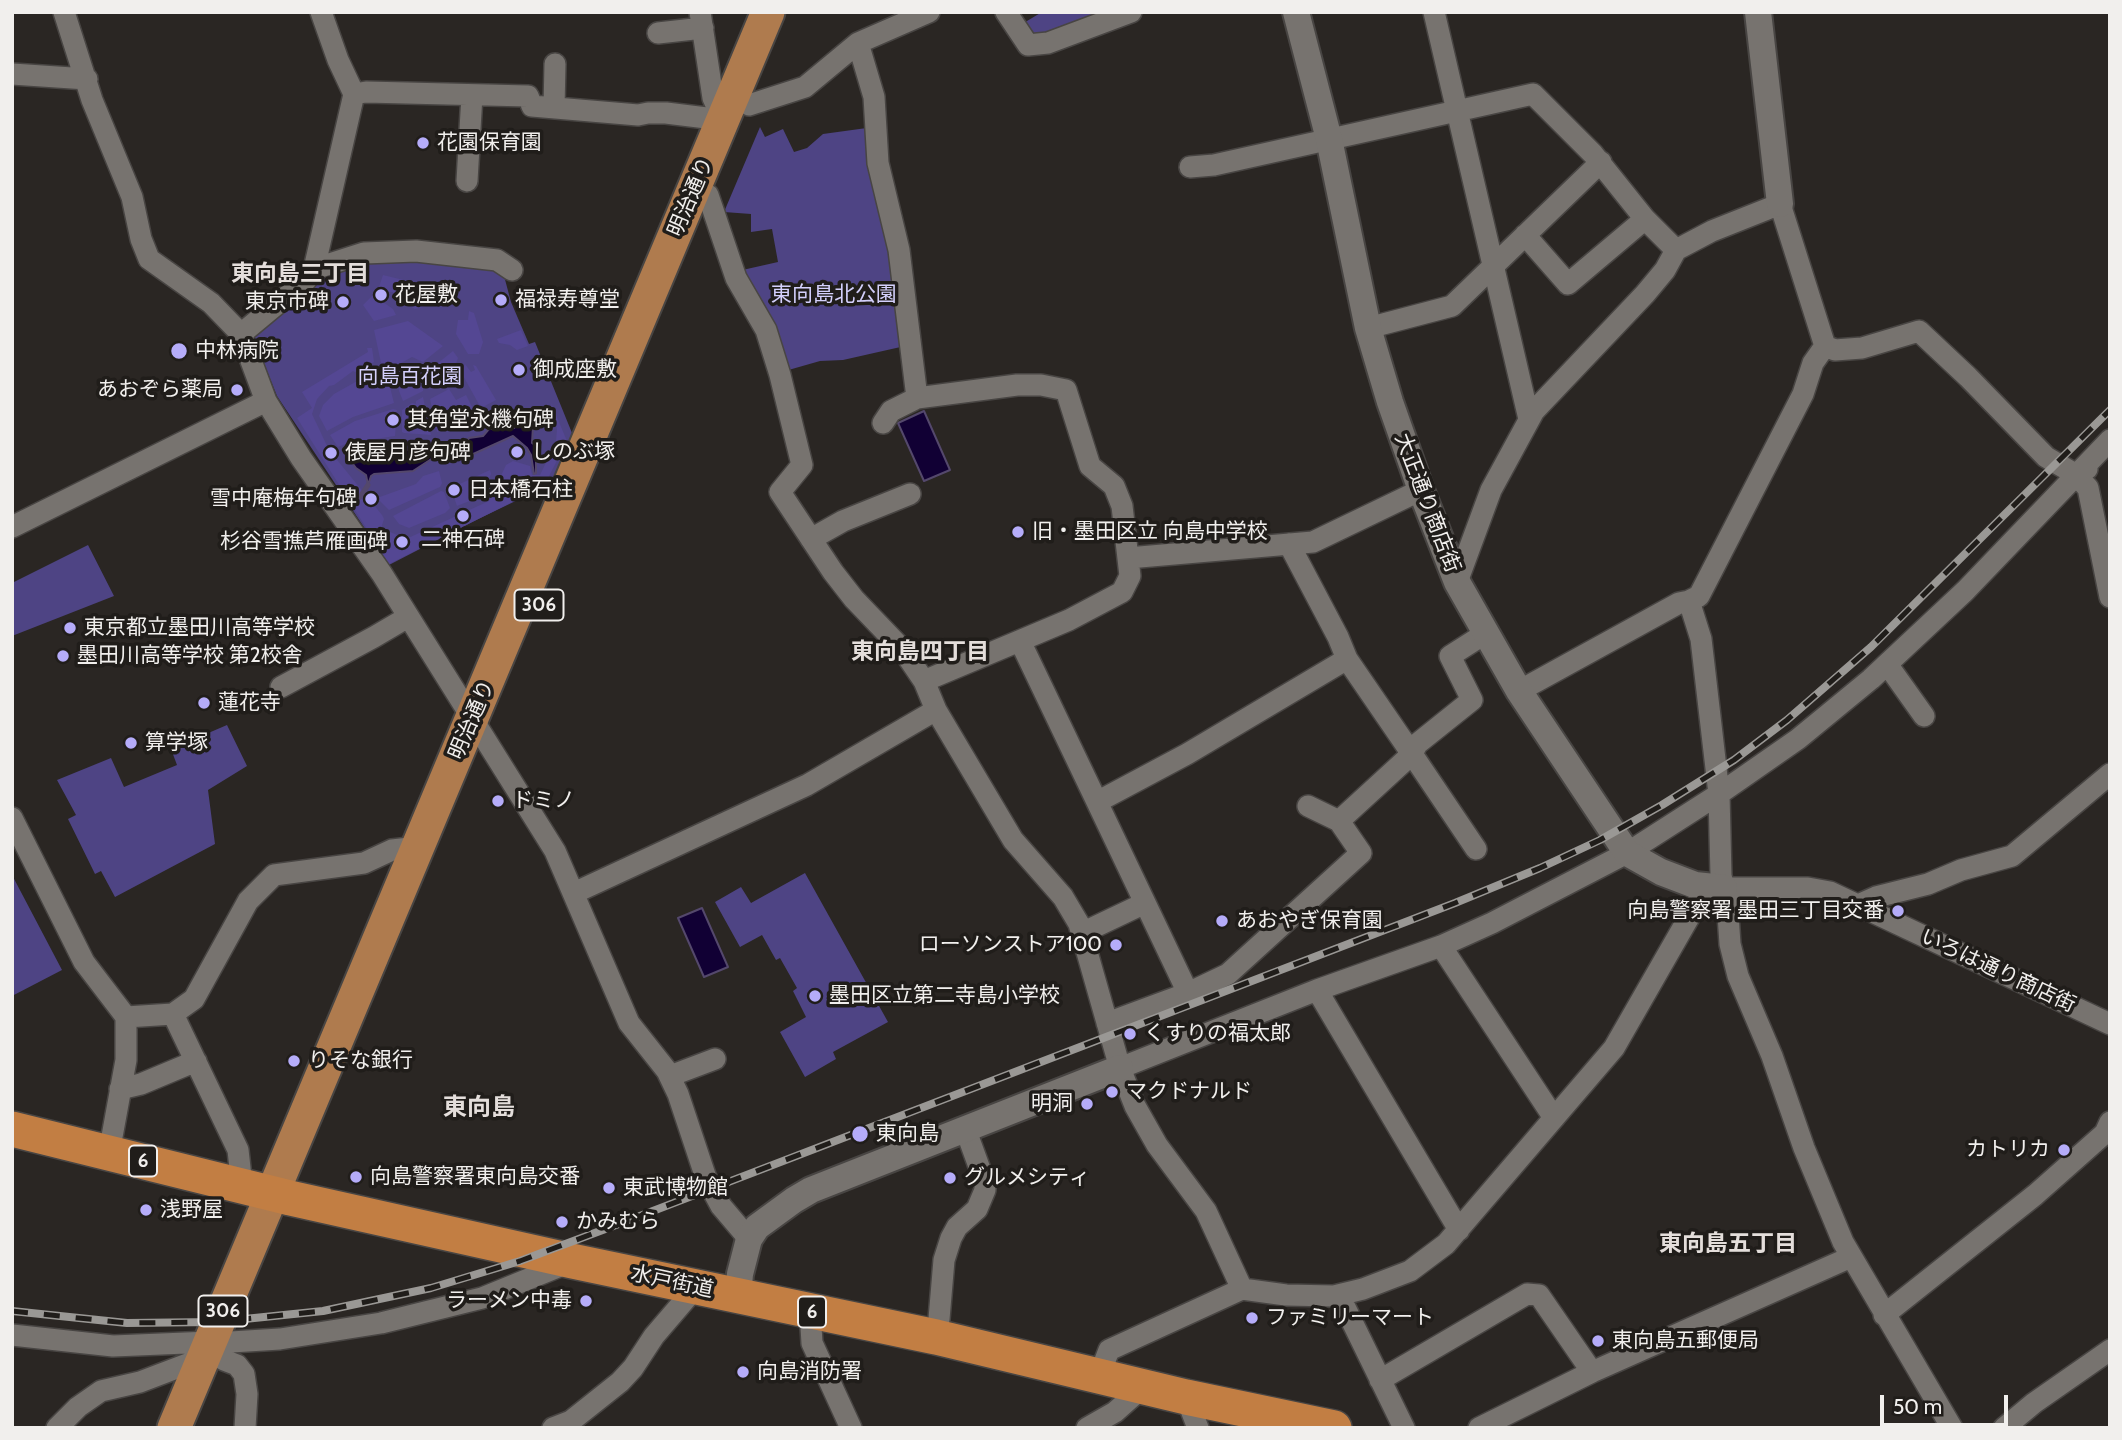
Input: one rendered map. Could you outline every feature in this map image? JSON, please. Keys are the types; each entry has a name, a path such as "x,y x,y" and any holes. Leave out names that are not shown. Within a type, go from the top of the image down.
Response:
{"highway":[{"name":"水戸街道","path":"12,1129 268,1193 1099,1376 1143,1387 1192,1413 1334,1428"}],"main road":[{"name":"明治通り","path":"195,1428 217,1350 268,1193 419,846 477,728 708,195 768,12"},
{"name":"明治通り","path":"268,1193 312,1143 477,728 736,113 789,12"},
{"name":"明治通り","path":"174,1428 217,1350"}],"street":[{"path":"64,12 92,100 132,197 141,239 149,259 211,303 241,334 266,401 408,617 555,851 628,1023 670,1076 706,1178 721,1206 749,1239"},
{"path":"241,334 306,280 314,269 354,94 338,60 321,12"},
{"path":"354,94 366,92 528,96 532,106 638,116 648,113 736,113 805,87 858,43 929,12"},
{"path":"1006,12 1028,45 1048,43 1131,12"},
{"name":"大正通り商店街","path":"1296,12 1329,139 1368,328 1390,402 1457,582 1519,691 1627,853 1661,872 1695,885 1714,887"},
{"path":"1434,12 1529,419"},
{"path":"1758,12 1780,204 1825,346"},
{"path":"658,33 701,20 713,98 736,113"},
{"path":"858,43 874,97 878,163 899,250 917,398"},
{"path":"554,107 555,64"},
{"path":"12,74 87,79"},
{"path":"1190,167 1533,94 1601,162 1645,219 1676,250"},
{"path":"467,181 472,95"},
{"path":"1368,328 1452,306 1601,162"},
{"path":"708,195 736,278 766,330 780,374 802,464 780,492 840,581 903,650 924,681 936,710 1013,839 1063,897 1079,923 1119,1068 1145,1128 1206,1211 1242,1289"},
{"path":"1457,582 1491,490 1534,411 1645,294 1665,271 1676,250 1712,231 1780,204"},
{"path":"1525,235 1569,284 1645,219"},
{"path":"314,269 364,253 415,251 497,260 512,270"},
{"path":"1825,346 1835,350 1862,348 1919,331 2046,457 2075,474 2088,488 2110,597"},
{"path":"1519,691 1679,603 1699,596 1803,394 1813,363 1825,346"},
{"path":"883,423 891,411 917,398 1017,385 1041,385 1066,390 1090,466 1114,486 1122,506 1130,576 1122,592 1069,620 924,681"},
{"path":"12,527 266,401"},
{"path":"738,1296 740,1274 749,1239 757,1227 811,1190 1317,990 1441,946 1504,917 1627,853 1798,739 1887,664 1965,591 2110,440"},
{"path":"2075,474 2110,459"},
{"path":"1128,558 1313,542 1421,490"},
{"path":"811,539 843,521 910,494"},
{"path":"1289,544 1347,659 1476,849"},
{"path":"1099,1376 1109,1350 1242,1289 1286,1295 1339,1295 1410,1271 1460,1230 1614,1048 1700,898 1714,887 1721,876 1719,794 1701,639 1689,601"},
{"path":"281,687 408,617"},
{"path":"1339,821 1412,754 1417,744 1472,700 1450,656 1486,633"},
{"path":"1020,641 1188,993"},
{"path":"1097,802 1187,754 1347,659"},
{"path":"1887,664 1924,716"},
{"path":"574,893 807,785 936,710"},
{"path":"1858,905 1877,897 1928,884 1961,870 2012,856 2110,774"},
{"path":"1107,1023 1188,993 1228,974 1361,853 1339,821 1308,806"},
{"path":"12,818 84,962 126,1017 126,1060 108,1153"},
{"path":"126,1017 173,1014 194,999 248,901 274,876 364,863 392,850 419,846"},
{"path":"1714,887 1727,900 1730,944 1738,976 1772,1056 1827,1207 1851,1257 1952,1428"},
{"name":"いろは通り商店街","path":"1714,887 1808,888 1830,892 2110,1024"},
{"path":"1082,933 1145,903"},
{"path":"1441,946 1554,1118"},
{"path":"1317,990 1460,1230"},
{"path":"173,1014 238,1150 268,1193"},
{"path":"670,1076 715,1059"},
{"path":"120,1089 141,1084 196,1061"},
{"path":"936,1338 944,1259 951,1238 957,1227 977,1209 985,1191 985,1183 965,1128"},
{"path":"1884,1315 2035,1195 2108,1131"},
{"path":"1479,1428 1592,1372 1851,1257"},
{"path":"12,1335 113,1346 217,1350 381,1323 482,1298 572,1261"},
{"path":"553,1428 571,1421 620,1382 654,1336 696,1287"},
{"path":"1380,1380 1527,1294 1539,1295 1592,1372"},
{"path":"1339,1295 1404,1428"},
{"path":"810,1311 813,1343 851,1428"},
{"path":"57,1428 78,1407 101,1391 140,1382 217,1350"},
{"path":"217,1350 244,1374 247,1394 245,1428"},
{"path":"2004,1428 2034,1403 2110,1350"},
{"path":"1087,1428 1115,1412 1143,1387"}],"green space":[{"path":"1042,12 1119,12 1041,40 1030,36 1022,24"},
{"name":"東向島北公園","path":"760,127 765,137 783,129 794,152 807,148 823,134 874,127 905,346 843,360 820,361 785,371 738,271 778,262 772,229 751,232 751,214 724,212"},
{"name":"向島百花園","path":"415,254 503,272 511,302 529,344 535,342 572,433 551,484 389,565 277,396 252,334 325,269"},
{"path":"88,545 114,596 12,636 12,583"},
{"path":"227,725 247,766 208,790 215,844 115,897 101,871 95,874 68,819 76,815 57,780 111,758 124,787 177,765 171,749"},
{"path":"805,873 888,1022 833,1052 836,1059 805,1077 780,1032 806,1017 793,991 797,988 780,958 776,960 762,935 740,947 715,902 741,887 751,903"},
{"path":"12,875 62,970 12,996"}],"shaded area":[{"path":"383,275 432,287 437,296 427,306 415,309 393,296 393,292 379,287"},
{"path":"373,295 393,309 396,315 374,321 363,305"},
{"path":"469,311 474,313 483,342 479,354 468,354 456,334 458,320 468,320"},
{"path":"408,321 443,346 423,362 412,357 401,363 403,368 391,372 381,363 374,330"},
{"path":"521,330 528,346 517,350 510,345 499,343 497,339"},
{"path":"367,348 372,348 374,362 329,386 317,399 312,414 329,450 382,515 384,519 381,528 406,539 489,501 506,465 513,461 530,466 532,475 540,475 556,442 557,429 551,403 567,441 544,486 389,564 297,418 312,408 302,392 368,352"},
{"path":"453,351 458,358 454,369 430,382 423,375"},
{"path":"465,364 471,372 475,370 473,365 476,366 496,400 481,408 461,372"},
{"path":"375,371 389,383 394,403 353,417 327,431 319,416 323,405 334,394"},
{"path":"414,377 423,391 403,401 399,391 400,384"},
{"path":"449,389 456,400 466,395 474,411 437,432 430,399"},
{"path":"423,397 431,435 402,432 402,410 412,403 416,404 416,401"},
{"path":"397,410 395,436 338,447 330,435 355,421"},
{"path":"537,410 540,414 533,426 532,443 538,447 534,474 531,455 513,436 471,455 457,458 444,454 436,456 413,471 374,474 368,485 366,475 356,468 347,456 349,452 368,455 387,448 410,450 428,446 464,447 469,438 483,436 489,429 514,428"},
{"path":"924,411 950,470 924,481 898,423"},
{"path":"490,470 491,474 483,492 477,498 457,506 451,488"},
{"path":"439,471 442,483 440,487 389,510 377,498 416,484 423,476"},
{"path":"441,491 444,492 450,508 445,513 409,528 399,524 393,516"},
{"path":"702,908 728,967 704,977 678,918"}],"waterway":[{"path":"360,497 368,485"}],"railway":[{"path":"12,1311 127,1323 215,1322 323,1311 431,1288 520,1261 632,1219 1540,868 1600,840 1662,805 1734,760 1787,720 1871,647 2110,410"}],"place":[{"name":"花園保育園","path":"423,143"},
{"name":"花屋敷","path":"381,295"},
{"name":"福禄寿尊堂","path":"501,300"},
{"name":"東京市碑","path":"343,302"},
{"name":"中林病院","path":"179,351"},
{"name":"御成座敷","path":"519,370"},
{"name":"あおぞら薬局","path":"237,390"},
{"name":"其角堂永機句碑","path":"393,420"},
{"name":"しのぶ塚","path":"517,452"},
{"name":"俵屋月彦句碑","path":"331,453"},
{"name":"日本橋石柱","path":"454,490"},
{"name":"雪中庵梅年句碑","path":"371,499"},
{"name":"二神石碑","path":"463,516"},
{"name":"旧・墨田区立 向島中学校","path":"1018,532"},
{"name":"杉谷雪撨芦雁画碑","path":"402,542"},
{"name":"東京都立墨田川高等学校","path":"70,628"},
{"name":"墨田川高等学校 第2校舎","path":"63,656"},
{"name":"蓮花寺","path":"204,703"},
{"name":"算学塚","path":"131,743"},
{"name":"ドミノ","path":"498,801"},
{"name":"向島警察署 墨田三丁目交番","path":"1898,911"},
{"name":"あおやぎ保育園","path":"1222,921"},
{"name":"ローソンストア100","path":"1116,945"},
{"name":"墨田区立第二寺島小学校","path":"815,996"},
{"name":"くすりの福太郎","path":"1130,1034"},
{"name":"りそな銀行","path":"294,1061"},
{"name":"マクドナルド","path":"1112,1092"},
{"name":"明洞","path":"1087,1104"},
{"name":"東向島","path":"860,1134"},
{"name":"カトリカ","path":"2064,1150"},
{"name":"向島警察署東向島交番","path":"356,1177"},
{"name":"グルメシティ","path":"950,1178"},
{"name":"東武博物館","path":"609,1188"},
{"name":"浅野屋","path":"146,1210"},
{"name":"かみむら","path":"562,1222"},
{"name":"ラーメン中毒","path":"586,1301"},
{"name":"ファミリーマート","path":"1252,1318"},
{"name":"東向島五郵便局","path":"1598,1341"},
{"name":"向島消防署","path":"743,1372"}],"district":[{"name":"東向島三丁目","path":"300,274"},
{"name":"東向島四丁目","path":"920,652"},
{"name":"東向島","path":"479,1108"},
{"name":"東向島五丁目","path":"1728,1244"}]}
